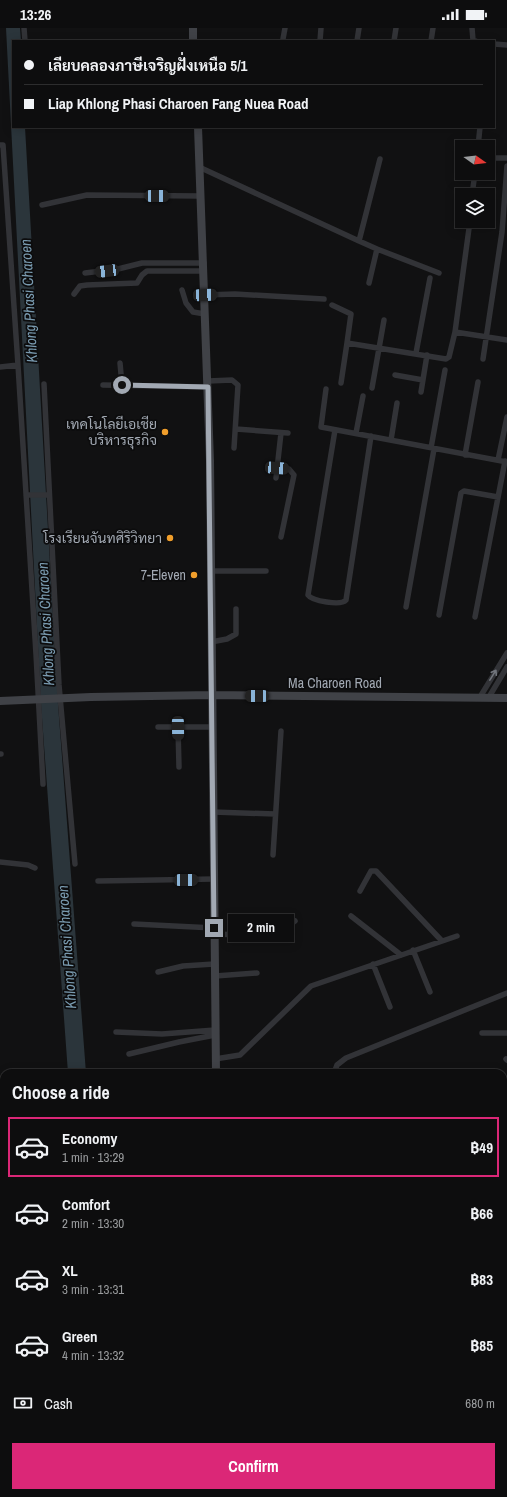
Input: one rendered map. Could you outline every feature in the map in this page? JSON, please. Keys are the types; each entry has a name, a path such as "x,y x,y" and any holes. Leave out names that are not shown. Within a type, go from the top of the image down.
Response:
{"main road":[{"path":"193,28 193,40"},
{"path":"198,128 208,384 216,1069"},
{"name":"Ma Charoen Road","path":"1,701 91,697 211,695 507,698"}],"street":[{"path":"24,28 25,40"},
{"path":"283,39 285,28"},
{"path":"320,40 322,28"},
{"path":"357,40 359,28"},
{"path":"394,40 396,28"},
{"path":"431,40 433,28"},
{"path":"472,28 473,40"},
{"path":"495,44 507,45"},
{"path":"479,140 480,128"},
{"path":"0,145 3,145 28,495 43,784"},
{"path":"495,158 507,158"},
{"path":"359,241 380,159"},
{"path":"199,166 377,249 440,273"},
{"path":"483,359 502,232 507,166"},
{"path":"42,205 87,195 200,196"},
{"path":"347,343 446,359 449,357 455,332 469,228"},
{"path":"369,282 377,249"},
{"path":"85,273 118,269 142,263 204,267"},
{"path":"74,294 80,286 137,282 147,271 204,267"},
{"path":"416,353 430,278"},
{"path":"182,290 186,303 193,312 206,314"},
{"path":"205,295 235,294 324,299"},
{"path":"332,305 351,314 341,383"},
{"path":"372,388 384,320"},
{"path":"455,332 507,340"},
{"path":"421,392 428,355"},
{"path":"120,363 122,385"},
{"path":"0,367 18,365"},
{"path":"406,607 445,370"},
{"path":"395,375 423,380"},
{"path":"103,385 208,384 232,380 237,382 238,387 234,448"},
{"path":"465,454 478,382"},
{"path":"44,384 48,495 58,678 75,864"},
{"path":"326,389 321,427 432,449 506,461 475,617"},
{"path":"356,434 363,396"},
{"path":"391,440 397,403"},
{"path":"498,460 507,417"},
{"path":"236,429 288,433"},
{"path":"335,430 308,595 314,599 339,604 346,600 371,436"},
{"path":"276,478 281,433"},
{"path":"277,468 289,469 294,475 281,537"},
{"path":"439,615 461,493 464,491 498,497"},
{"path":"28,495 48,495"},
{"path":"210,571 266,571"},
{"path":"210,642 227,639 236,634 236,609"},
{"path":"480,697 507,653"},
{"path":"489,697 507,667"},
{"path":"158,728 211,727"},
{"path":"178,728 179,767"},
{"path":"273,855 281,731"},
{"path":"213,812 276,814"},
{"path":"0,862 28,865 35,868"},
{"path":"360,891 371,871 376,871 441,940"},
{"path":"98,881 214,879"},
{"path":"351,916 401,955"},
{"path":"134,924 270,936 279,933 295,921"},
{"path":"216,1058 240,1055 311,986 441,940 457,936"},
{"path":"413,950 430,992"},
{"path":"158,972 183,966 214,964"},
{"path":"373,964 390,1007"},
{"path":"215,976 257,973"},
{"path":"336,1069 337,1065 346,1058 507,993"},
{"path":"116,1032 162,1034 215,1032"},
{"path":"129,1054 215,1032"},
{"path":"482,1033 507,1033"}],"water":[{"name":"Khlong Phasi Charoen","path":"6,28 20,28 21,40 12,40 12,128 25,128 58,704 86,1069 68,1069 41,704"}],"place":[{"name":"เทคโนโลยีเอเชีย บริหารธุรกิจ","path":"165,432"},
{"name":"โรงเรียนจันทศิริวิทยา","path":"170,538"},
{"name":"7-Eleven","path":"194,575"}],"route":[{"path":"122,385 208,387 214,928"}]}
